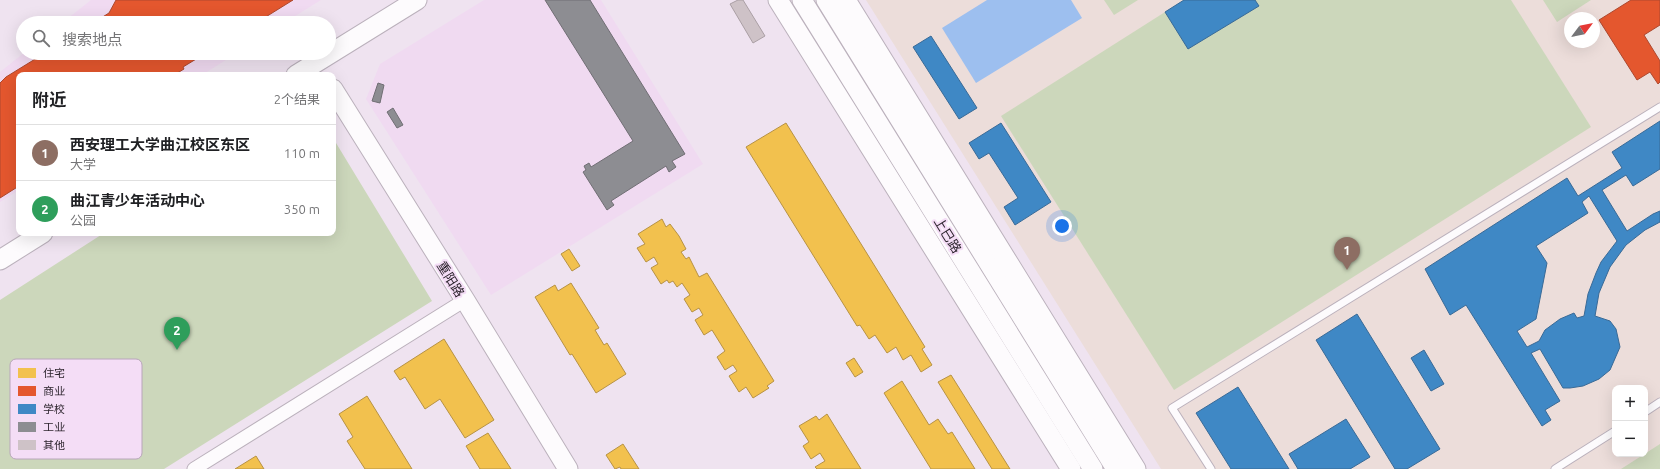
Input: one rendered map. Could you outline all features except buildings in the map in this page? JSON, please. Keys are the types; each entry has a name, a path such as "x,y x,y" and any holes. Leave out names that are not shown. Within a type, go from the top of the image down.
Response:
{"street":[{"path":"336,58 417,0"},
{"path":"778,0 1071,469"},
{"name":"上巳路","path":"802,0 1093,469"},
{"name":"上巳路","path":"826,0 1116,469"},
{"path":"846,0 1136,469"},
{"path":"308,72 320,69 333,60"},
{"name":"重阳路","path":"336,94 465,300 568,469"},
{"path":"0,260 38,236"},
{"path":"194,469 465,300"}],"lane":[{"path":"1211,469 1172,408 1660,107"},
{"path":"1648,410 1660,402"},
{"path":"1556,469 1612,433"}],"shaded area":[{"path":"91,0 321,0 295,16 71,16"},
{"path":"484,0 601,0 703,164 491,295 366,99 380,64"},
{"path":"866,0 1660,0 1660,469 1161,469"},
{"path":"16,59 226,60 207,72 16,72 16,192 0,202 0,72"}],"green space":[{"path":"1104,0 1138,0 1114,15"},
{"path":"1184,0 1511,0 1591,127 1174,390 1001,116"},
{"path":"1543,0 1591,0 1572,12 1564,12 1564,17 1557,22"},
{"path":"336,143 432,301 164,469 0,469 0,300 99,236 336,236"},
{"path":"1660,444 1660,469 1621,469 1640,457 1648,457 1648,452"}],"water":[{"path":"987,0 1071,0 1082,18 976,83 942,28"}],"place":[{"name":"西安理工大学曲江校区东区","path":"1347,270"},
{"name":"曲江青少年活动中心","path":"177,350"}]}
